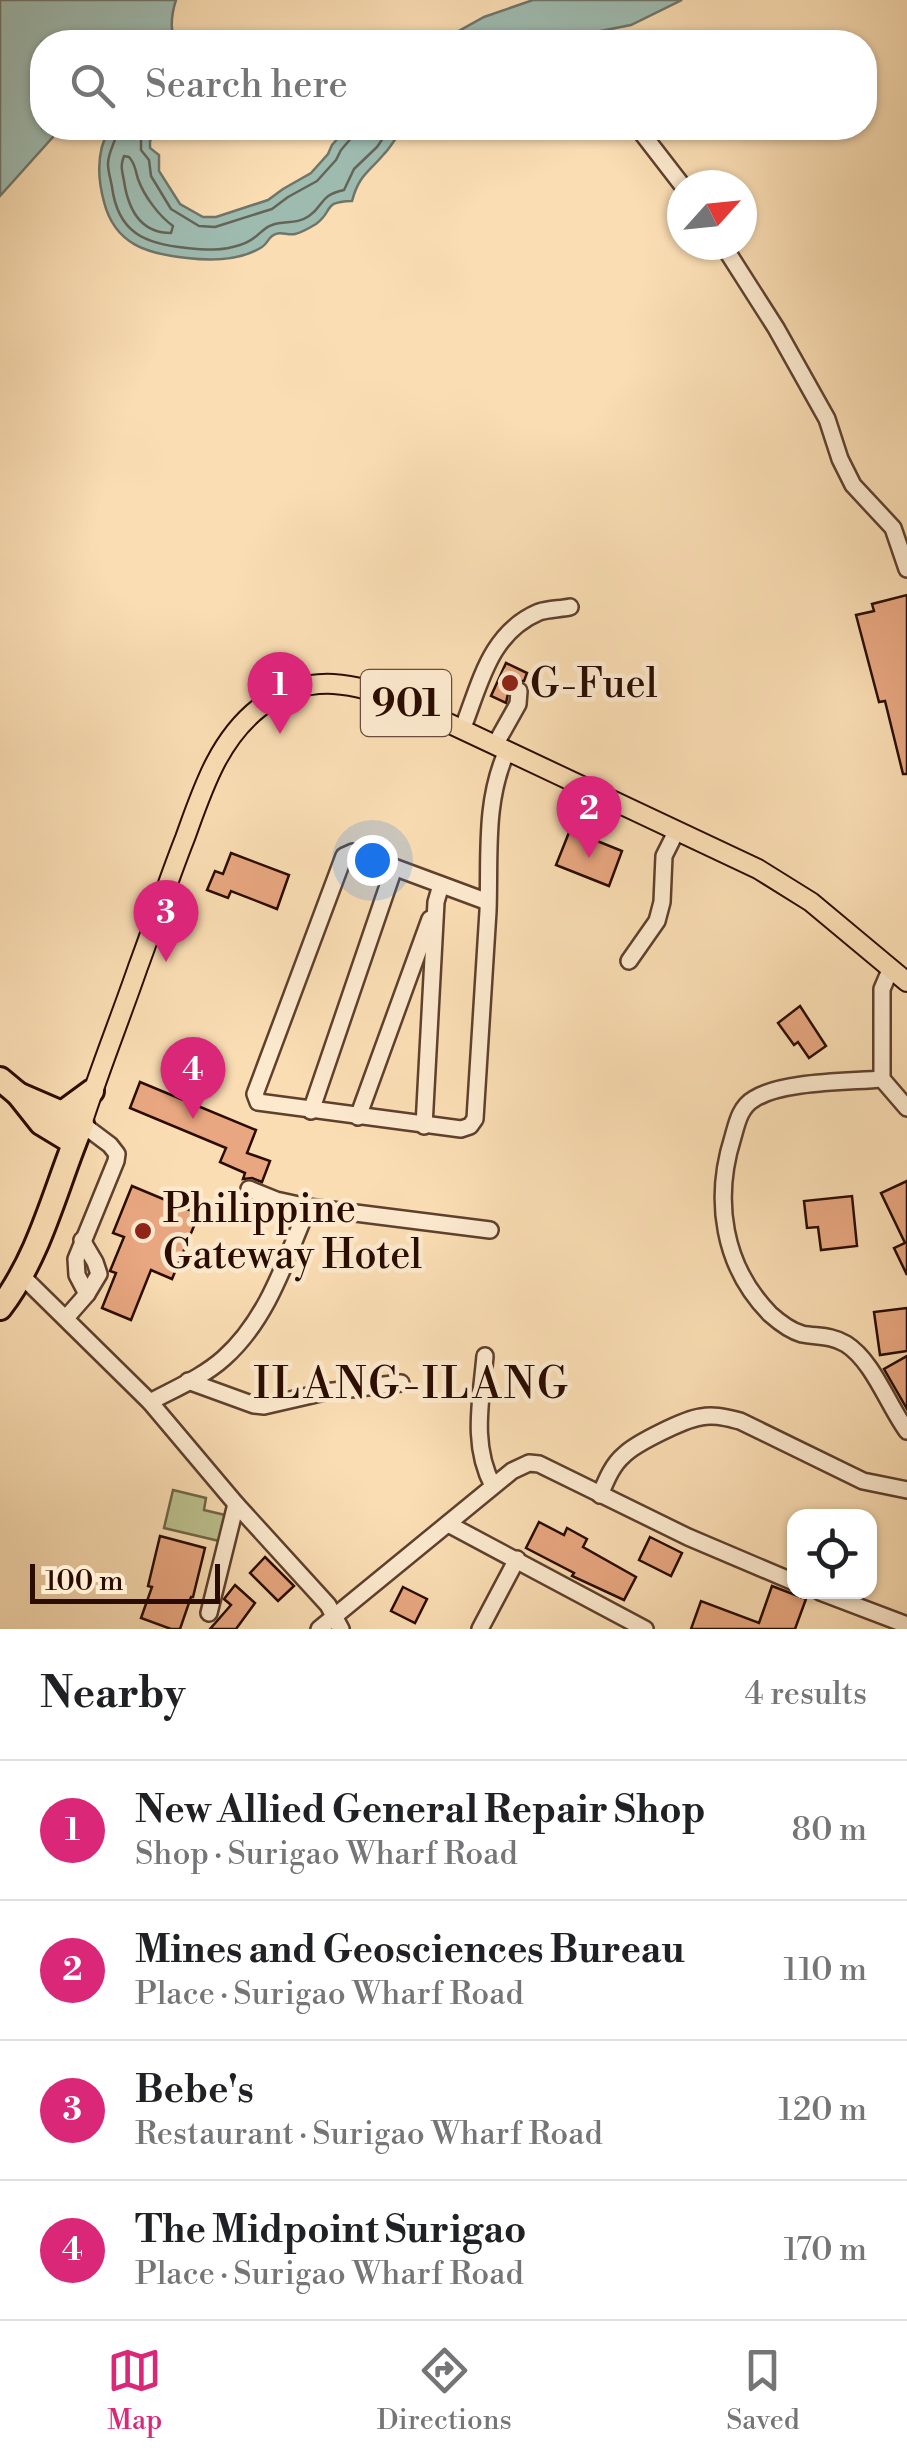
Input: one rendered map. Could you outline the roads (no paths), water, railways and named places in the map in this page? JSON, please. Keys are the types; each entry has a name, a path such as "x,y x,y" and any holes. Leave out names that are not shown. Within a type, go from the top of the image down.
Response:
{"highway":[{"path":"9,1086 41,1123 68,1128"},
{"path":"0,1308 39,1237 62,1174 68,1128 92,1092"}],"main road":[{"name":"901","path":"92,1092 215,762 230,737 260,706 314,684 332,682 390,696 746,863 825,913 907,982"}],"street":[{"path":"647,140 670,170"},
{"path":"733,260 828,419 853,485 894,528 907,569"},
{"path":"462,730 494,672 495,647 509,630 541,611 570,607"},
{"path":"488,902 353,852 347,854 255,1094 256,1100 261,1104 424,1126 461,1130 470,1126 474,1118 488,902 492,797 501,748 518,704 518,692"},
{"path":"629,961 657,921 662,865 676,832"},
{"path":"311,1111 394,868"},
{"path":"358,1117 440,884"},
{"path":"424,1126 436,902"},
{"path":"891,968 882,988 882,1079 907,1108"},
{"path":"882,1079 786,1088 754,1098 739,1116 730,1146 722,1211 730,1251 770,1314 800,1334 836,1338 851,1347 907,1430"},
{"path":"66,1318 98,1274 82,1240 117,1154 110,1145 68,1128"},
{"path":"249,1189 276,1200 308,1206 490,1230"},
{"path":"150,1402 225,1358 271,1295 308,1206"},
{"path":"21,1275 150,1402 319,1594 338,1622"},
{"path":"485,1356 479,1449 493,1486"},
{"path":"188,1381 264,1406 326,1392 401,1383"},
{"path":"600,1495 624,1454 702,1416 740,1421 863,1481 907,1490"},
{"path":"319,1629 338,1622 493,1486 530,1463 787,1579"},
{"path":"209,1613 236,1504"},
{"path":"448,1524 517,1560 612,1622 645,1629"},
{"path":"480,1629 517,1560"},
{"path":"834,1599 884,1623 907,1625"}],"water":[{"path":"0,0 176,0 172,30 30,30 30,140 50,140 0,196"},
{"path":"533,0 682,0 631,25 606,30 461,30 484,17"},
{"path":"105,140 151,140 150,148 159,155 159,171 180,204 203,217 216,217 268,200 311,173 336,140 395,140 361,180 352,201 332,205 322,219 300,232 275,234 253,252 216,260 146,250 125,238 109,217 104,202 99,173"}],"tunnel":[{"path":"501,675 519,691"}],"place":[{"name":"G-Fuel","path":"510,683"},
{"name":"New Allied General Repair Shop","path":"280,734"},
{"name":"Mines and Geosciences Bureau","path":"589,858"},
{"name":"Bebe's","path":"166,962"},
{"name":"The Midpoint Surigao","path":"193,1119"},
{"name":"Philippine Gateway Hotel","path":"143,1231"}],"district":[{"name":"ILANG-ILANG","path":"412,1383"}]}
